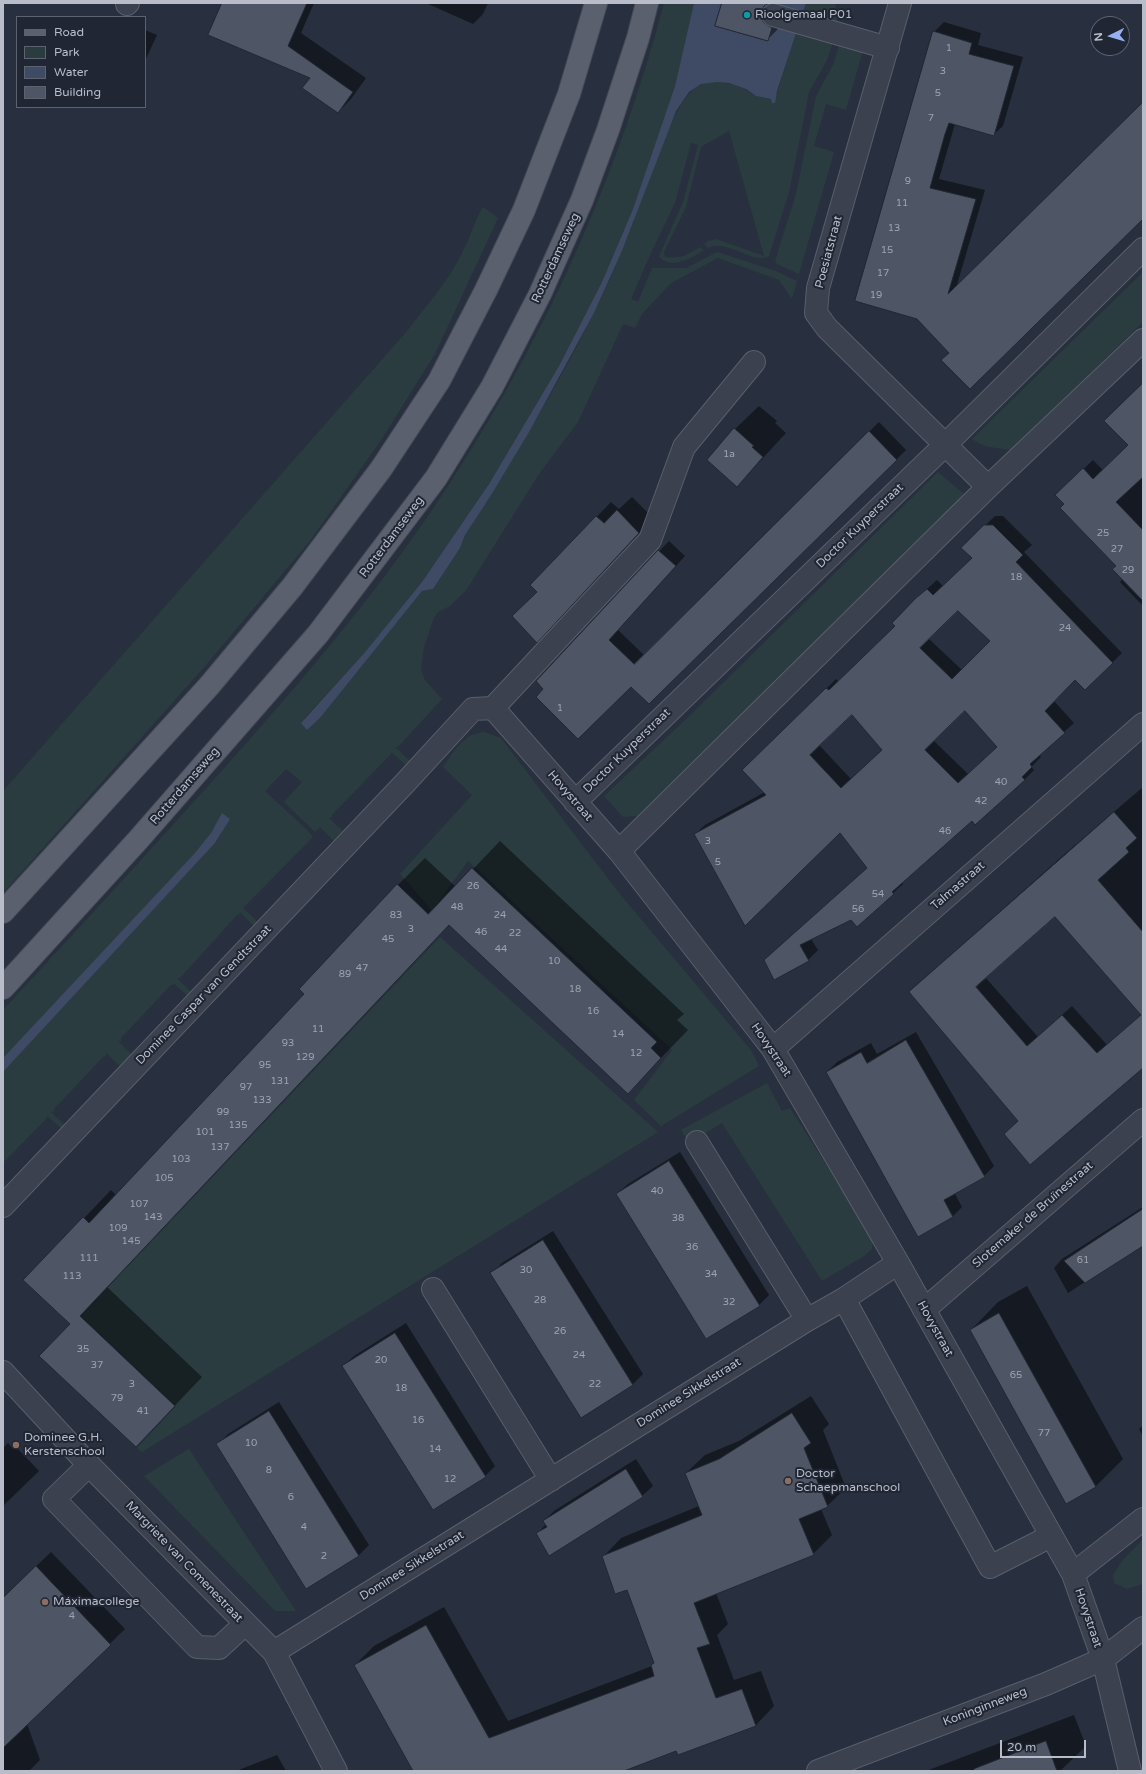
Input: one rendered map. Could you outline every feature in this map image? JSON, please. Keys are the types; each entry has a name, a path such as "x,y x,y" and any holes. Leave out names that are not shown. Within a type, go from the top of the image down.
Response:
{"main road":[{"path":"3,912 209,686 292,587 381,470 439,380 486,290 524,210 569,94 596,3"},
{"name":"Rotterdamseweg","path":"3,988 138,840 318,634 436,478 492,387 540,294 579,207 608,130 638,38 647,3"}],"street":[{"name":"Poesiatstraat","path":"900,3 818,288 816,312 827,328 988,488"},
{"path":"772,15 888,48"},
{"name":"Doctor Kuyperstraat","path":"575,802 945,445 1143,249"},
{"path":"619,851 988,488 1143,340"},
{"path":"492,708 650,540 684,447 754,362"},
{"name":"Dominee Caspar van Gendtstraat","path":"3,1206 405,783 473,709 492,708"},
{"name":"Hovystraat","path":"492,708 619,851 773,1049 898,1264 1073,1574 1103,1659 1130,1771"},
{"name":"Talmastraat","path":"773,1049 1143,724"},
{"name":"Slotemaker de Bruïnestraat","path":"924,1310 1143,1120"},
{"path":"697,1142 807,1320"},
{"name":"Dominee Sikkelstraat","path":"274,1652 807,1320 844,1299 898,1264"},
{"path":"433,1290 551,1480"},
{"path":"844,1299 990,1567 1051,1536"},
{"name":"Margriete van Comenestraat","path":"3,1372 89,1465 274,1652 336,1771"},
{"path":"89,1465 54,1499 197,1647 219,1648 245,1624"},
{"path":"1073,1574 1143,1519"},
{"name":"Koninginneweg","path":"818,1771 1046,1684 1103,1659 1143,1628"}],"green space":[{"path":"664,3 694,3 675,86 633,209 602,282 559,366 489,484 422,582 366,651 301,722 307,730 320,718 422,591 433,589 460,548 465,535 535,421 579,343 599,303 634,221 652,168 679,108 690,93 700,85 711,82 728,84 739,87 755,95 775,99 797,30 834,39 827,60 809,92 789,192 769,256 756,258 723,246 708,248 704,244 708,241 716,239 764,256 729,131 701,147 686,207 664,252 665,257 680,257 700,247 704,250 681,262 675,263 669,263 659,256 683,202 698,145 691,143 675,203 631,299 638,302 652,268 686,268 717,252 776,271 797,281 792,299 779,280 718,258 671,283 642,314 635,328 623,324 578,422 539,474 467,589 450,606 438,612 433,620 424,647 421,670 425,680 442,699 398,747 395,747 410,761 406,765 391,752 391,754 332,815 332,817 329,818 343,831 334,841 320,827 315,832 284,802 302,782 286,769 265,791 313,837 243,908 258,922 254,926 240,912 239,915 237,915 180,978 177,978 191,992 188,996 173,983 173,985 171,985 121,1038 121,1041 118,1041 132,1055 121,1067 106,1053 106,1057 104,1056 54,1109 54,1111 51,1112 65,1125 62,1129 47,1116 46,1119 3,1163 3,1072 215,843 222,833 222,814 211,833 194,854 3,1058 3,1010 138,864 313,666 403,552 457,472 491,417 522,361 552,304 579,246 604,187 626,126"},
{"path":"806,3 835,3 838,23 802,16"},
{"path":"841,40 864,47 846,110 826,104 814,146 834,152 799,274 777,264 775,261 796,194 816,96 833,65"},
{"path":"483,207 498,218 435,354 381,440 310,541 206,665 3,893 3,791 407,331 451,273 466,245"},
{"path":"1143,272 1143,322 1011,450 986,446 972,439"},
{"path":"938,472 965,495 637,816 623,817 604,796 682,723"},
{"path":"484,732 501,738 619,893 751,1050 759,1066 661,1126 634,1100 672,1050 468,861 432,911 400,874 472,795 443,767 460,744 476,733"},
{"path":"440,937 658,1132 142,1452 137,1448 176,1406 81,1316"},
{"path":"767,1083 782,1111 790,1108 873,1238 872,1249 864,1256 822,1281 722,1123 689,1143 681,1130"},
{"path":"189,1449 296,1611 275,1611 144,1476"},
{"path":"1143,1539 1143,1584 1127,1589 1114,1583 1113,1575 1122,1561"}],"water":[{"path":"694,3 722,3 715,26 767,41 779,3 806,3 777,91 775,103 772,103 771,99 756,96 746,89 729,83 717,82 701,84 689,92 676,111 622,251 594,313 529,432 465,535 460,548 433,589 422,591 320,718 307,730 301,723 366,651 422,582 489,484 559,366 602,282 633,209 675,86"},
{"path":"222,813 230,819 215,843 3,1072 3,1058 194,854 211,833"}],"building":[{"path":"222,3 307,3 288,46 353,92 338,113 302,88 310,78 208,35"},
{"name":"Rioolgemaal P01","path":"722,3 770,3 764,6 761,12 761,18 764,23 772,28 768,41 715,26"},
{"path":"933,31 972,43 969,54 1014,66 994,136 949,123 945,134 930,188 976,199 948,294 1143,102 1143,219 970,389 941,360 949,353 917,319 855,301"},
{"path":"1143,383 1143,477 1116,502 1143,530 1143,601 1112,569 1116,566 1060,508 1064,504 1055,495 1083,468 1093,479 1128,445 1104,421"},
{"path":"734,428 754,446 752,447 763,457 737,487 707,460"},
{"path":"869,431 897,460 649,704 631,687 578,739 536,697 543,689 536,681 658,550 676,566 609,640 634,664"},
{"path":"617,510 639,533 537,643 512,616 537,592 530,585 596,516 604,523"},
{"path":"984,525 993,525 1023,555 1016,562 1113,663 1085,690 1075,680 1045,711 1065,733 1030,764 1032,767 1022,777 1025,780 975,825 972,821 892,892 894,894 857,927 851,920 800,945 809,961 774,980 764,960 867,868 840,833 745,926 694,834 766,795 742,770 826,688 829,690 895,626 892,623 916,598 927,589 933,595 972,558 961,548","holes":["958,611 990,641 952,679 920,648","965,711 997,747 958,783 925,750","852,715 882,750 841,788 810,755"]},
{"path":"1114,812 1137,838 1126,848 1129,852 1098,880 1143,932 1143,1068 1030,1165 1004,1134 1018,1121 909,992","holes":["1055,917 1141,1015 1097,1053 1062,1015 1027,1046 976,987"]},
{"path":"472,868 657,1042 651,1048 661,1058 628,1094 449,925 80,1316 175,1406 136,1447 39,1356 70,1324 23,1280 83,1217 89,1223 304,994 299,989 397,884 428,914"},
{"path":"906,1040 985,1177 944,1200 953,1217 918,1237 826,1072 861,1052 867,1063"},
{"path":"669,1161 760,1306 706,1339 616,1194"},
{"path":"1143,1209 1143,1246 1085,1283 1064,1261"},
{"path":"543,1240 633,1385 581,1418 490,1273"},
{"path":"999,1313 1096,1487 1066,1504 970,1330"},
{"path":"395,1333 486,1477 433,1510 342,1366"},
{"path":"269,1411 359,1556 306,1589 216,1444"},
{"path":"792,1413 811,1443 804,1448 828,1507 799,1519 814,1555 694,1603 710,1644 697,1648 716,1698 742,1689 756,1726 678,1755 676,1751 624,1771 413,1771 354,1665 426,1625 489,1738 654,1676 651,1665 654,1663 627,1590 615,1594 602,1556 702,1515 685,1473 719,1459"},
{"path":"626,1469 643,1497 549,1556 536,1533 547,1527 543,1521"},
{"path":"36,1566 111,1645 3,1748 3,1598"},
{"path":"1046,1741 1057,1771 974,1771 974,1769"}],"place":[{"name":"Rioolgemaal P01","path":"747,15"},
{"name":"Dominee G.H. Kerstenschool","path":"16,1445"},
{"name":"Doctor Schaepmanschool","path":"788,1481"},
{"name":"Máximacollege","path":"45,1602"}]}
